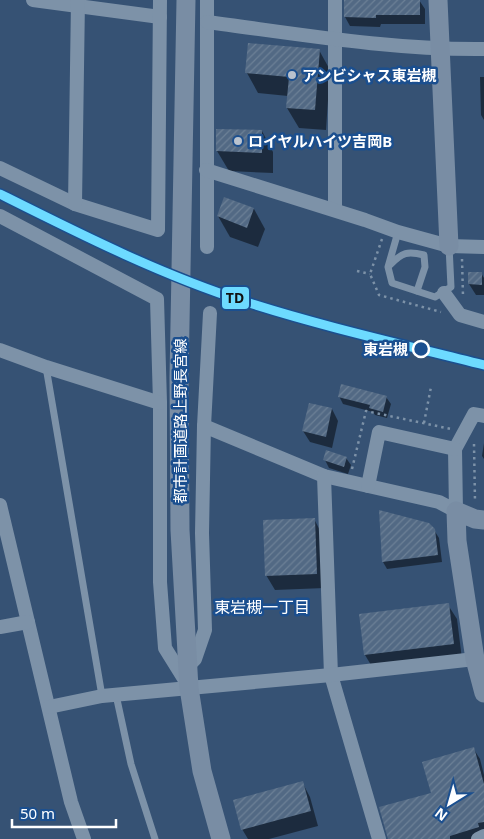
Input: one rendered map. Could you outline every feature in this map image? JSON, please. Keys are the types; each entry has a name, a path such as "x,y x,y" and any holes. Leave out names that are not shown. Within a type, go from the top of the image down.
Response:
{"street":[{"path":"33,0 78,3 160,17"},
{"path":"0,168 75,204 158,230 160,0"},
{"name":"都市計画道路上野長宮線","path":"186,0 179,378 180,530 189,688 202,771 221,839"},
{"path":"207,0 206,170 208,247"},
{"path":"334,0 335,210"},
{"path":"438,0 439,49 456,251"},
{"path":"75,204 78,3"},
{"path":"207,22 439,49 484,49"},
{"path":"206,170 335,210 456,251 484,247"},
{"path":"0,216 157,298 160,403 160,582 164,648 189,688"},
{"path":"444,293 460,315 484,322"},
{"path":"188,666 196,659 205,630 202,533 204,426 210,313"},
{"path":"0,350 46,367 160,403"},
{"path":"484,416 474,414 455,449 457,541 475,659 484,693"},
{"path":"204,426 324,476 439,502 475,519 480,514"},
{"path":"368,486 379,432 455,449"},
{"path":"324,476 331,675 379,839"},
{"path":"0,505 72,802 84,839"},
{"path":"0,627 28,622"},
{"path":"49,707 109,695 331,675 475,659"},
{"path":"478,839 484,836"}],"lane":[{"path":"398,232 388,267 392,284 435,297 444,293 451,287 456,251"},
{"path":"388,267 397,257 410,252 424,255 425,267 417,291"},
{"path":"46,367 109,695 155,839"}],"path":[{"path":"383,235 370,274 378,295 445,313"},
{"path":"456,251 463,299"},
{"path":"357,271 370,274"},
{"path":"424,423 431,387"},
{"path":"344,470 352,470 366,411 451,429"},
{"path":"474,439 480,514"}],"building":[{"path":"344,0 420,0 420,15 376,15 376,18 344,17"},
{"name":"アンビシャス東岩槻","path":"248,43 320,49 315,110 286,108 289,77 245,73"},
{"name":"ロイヤルハイツ吉岡B","path":"216,129 262,130 262,153 216,151"},
{"path":"224,197 254,208 247,228 217,216"},
{"path":"468,272 482,272 482,285 468,284"},
{"path":"341,384 387,396 383,412 369,408 370,405 338,397"},
{"path":"309,403 332,408 326,437 302,431"},
{"path":"326,450 347,457 344,467 323,460"},
{"path":"379,510 429,523 435,529 438,555 382,562"},
{"path":"315,518 317,574 265,576 263,520"},
{"path":"449,603 454,644 364,655 359,614"},
{"path":"474,747 484,784 484,822 478,823 479,827 450,836 450,839 388,839 379,807 431,793 422,762"},
{"path":"303,781 311,811 241,830 233,800"}],"transit line":[{"name":"TD","path":"0,194 121,253 214,291 305,320 484,365"}],"place":[{"name":"アンビシャス東岩槻","path":"292,75"},
{"name":"ロイヤルハイツ吉岡B","path":"238,141"},
{"name":"東岩槻","path":"421,349"}],"district":[{"name":"東岩槻一丁目","path":"262,607"}]}
